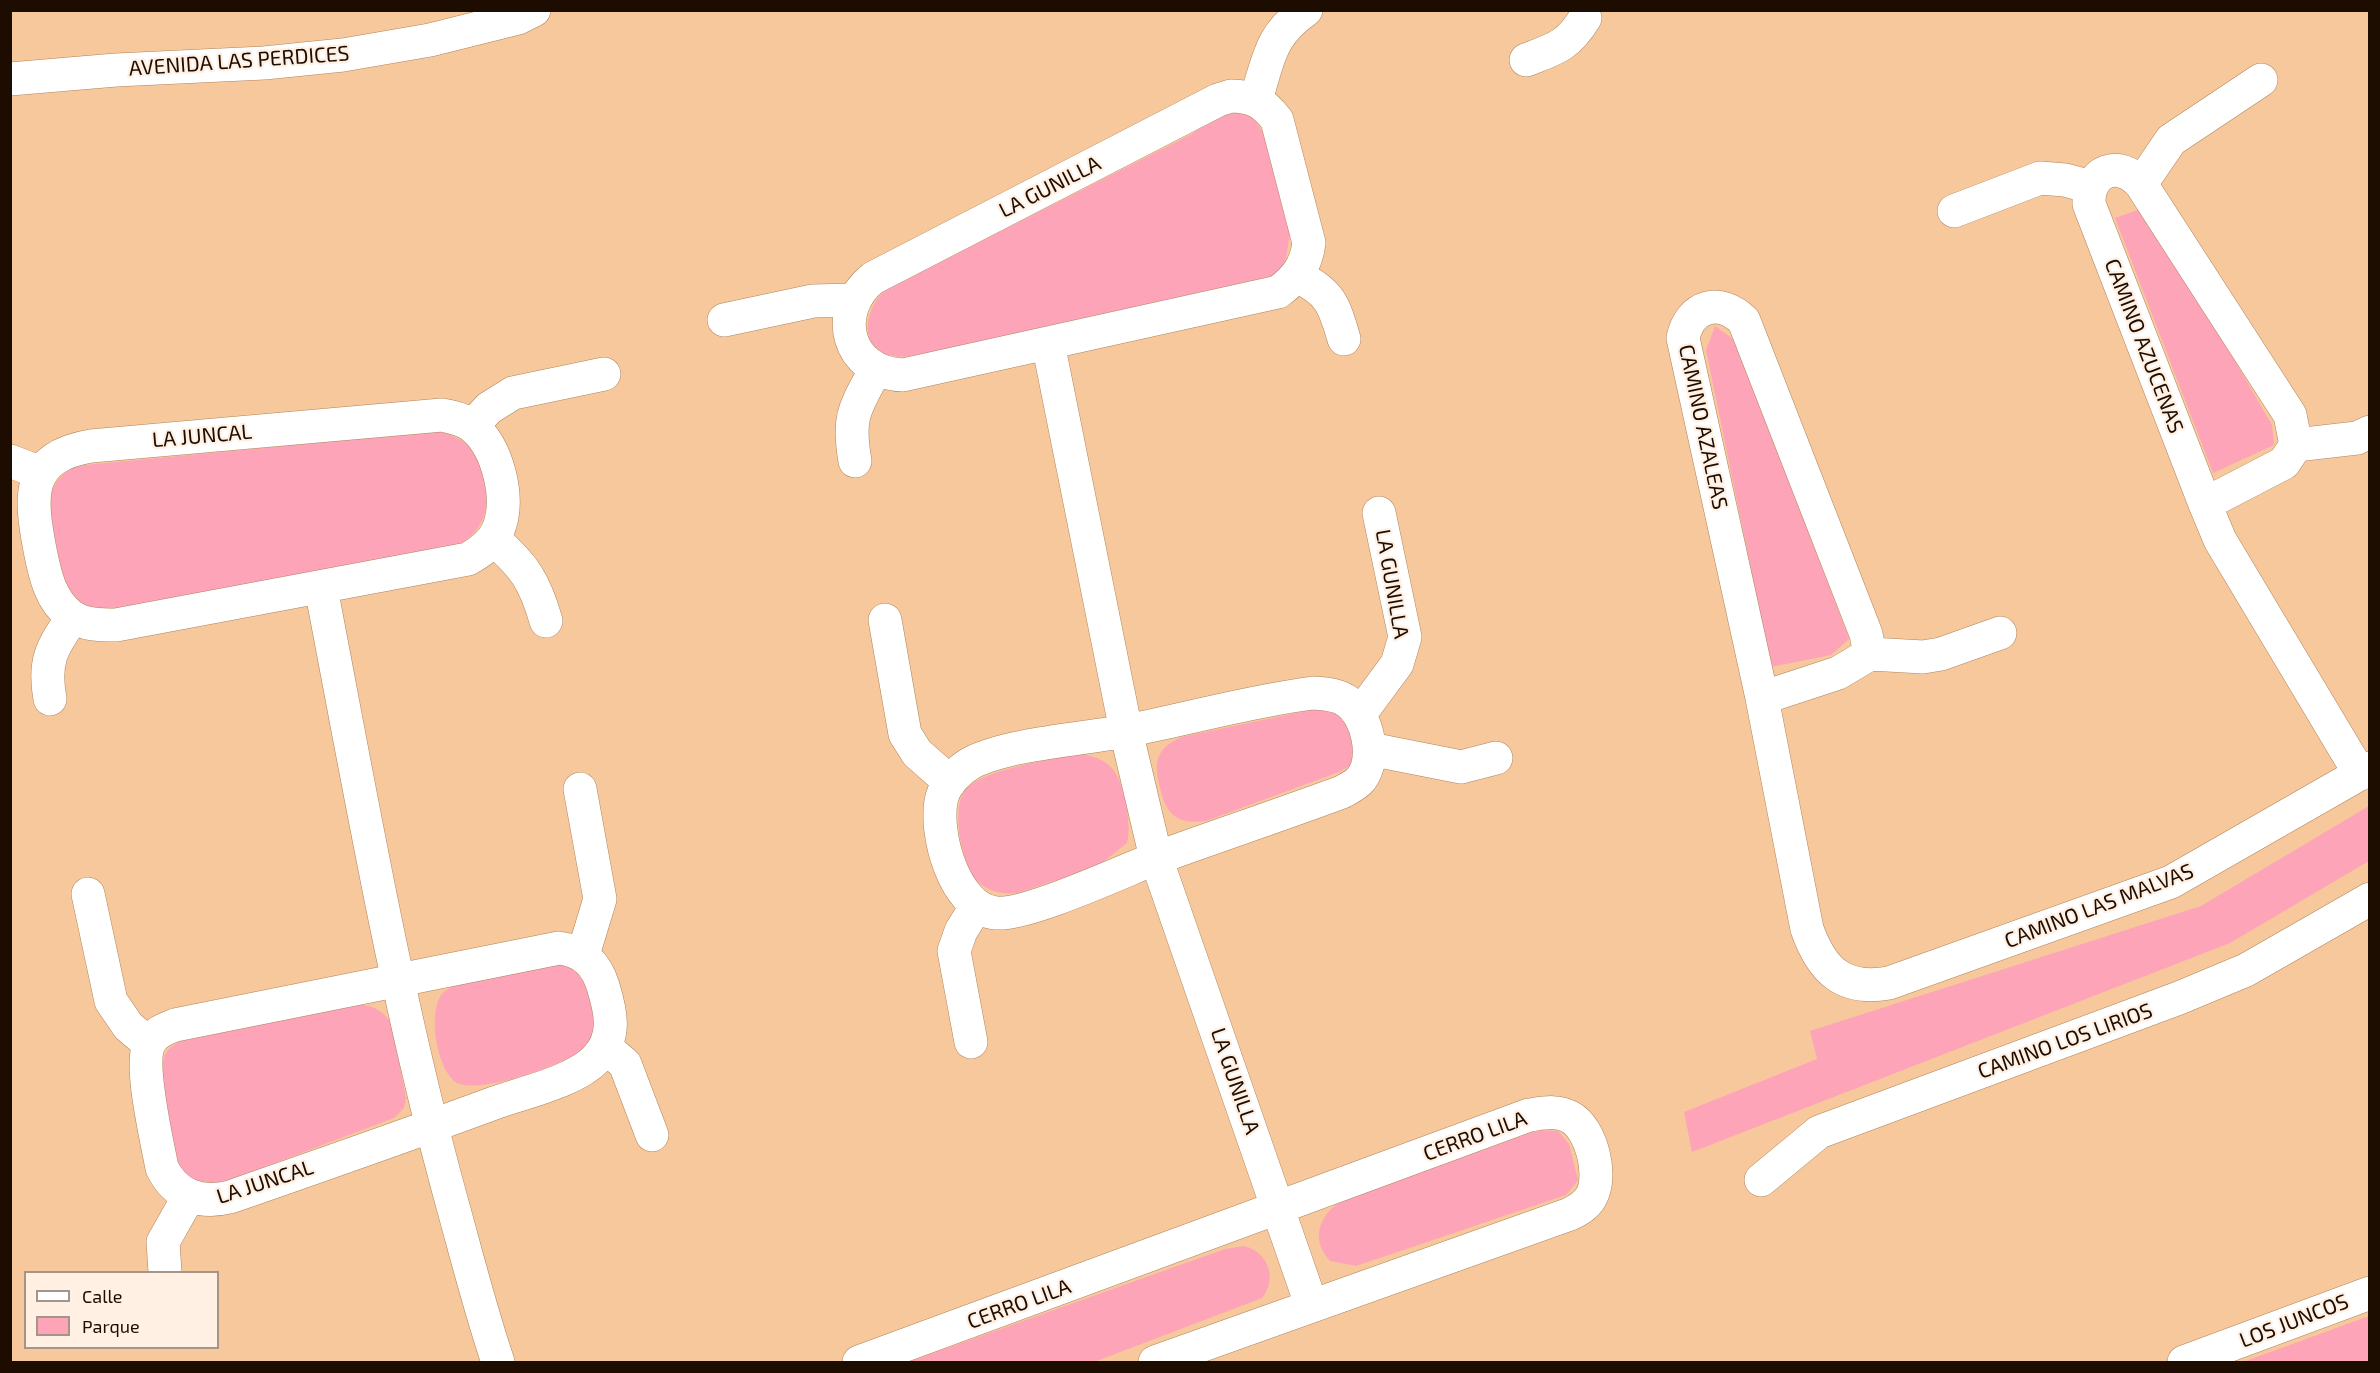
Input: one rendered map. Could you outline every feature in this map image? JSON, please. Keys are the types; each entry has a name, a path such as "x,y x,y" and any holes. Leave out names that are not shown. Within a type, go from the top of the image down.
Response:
{"street":[{"name":"AVENIDA LAS PERDICES","path":"10,79 116,70 264,63 343,55 430,40 518,18 534,10"},
{"path":"724,320 813,301 853,300 849,322 851,339 864,360 888,374 903,375 1278,292 1297,276 1304,264 1309,243 1277,120 1268,108 1256,99 1274,41 1282,29 1306,10"},
{"path":"1526,60 1563,45 1574,36 1590,13"},
{"path":"2141,184 2171,140 2261,80"},
{"name":"LA GUNILLA","path":"853,300 860,289 873,279 1218,100 1231,96 1256,99"},
{"path":"1954,211 2040,178 2065,180 2091,187 2098,176 2109,171 2121,170 2133,175 2141,184 2290,415 2296,445 2284,463 2205,504"},
{"name":"CAMINO AZUCENAS","path":"2091,187 2089,204 2220,540 2365,771"},
{"path":"1297,276 1314,284 1328,296 1344,339"},
{"name":"CAMINO AZALEAS","path":"1846,981 1832,973 1822,962 1807,929 1762,698 1683,338 1689,321 1704,309 1716,306 1729,309 1744,321 1866,634 1870,654"},
{"name":"LA GUNILLA","path":"1048,343 1126,731 1156,858 1280,1208 1311,1304"},
{"path":"855,461 850,435 852,418 876,369"},
{"path":"10,461 41,473 35,486 33,511 45,574 61,606 72,617 97,625 116,625 460,561 481,552 493,539 501,519 503,506 498,471 485,439 472,426 489,408 513,393 604,374"},
{"name":"LA JUNCAL","path":"41,473 50,461 63,453 91,446 442,415 459,419 472,426"},
{"path":"2296,445 2357,438 2370,432"},
{"name":"LA GUNILLA","path":"1360,714 1397,664 1405,637 1379,513"},
{"path":"493,539 524,568 539,595 546,621"},
{"path":"321,588 397,980 431,1126 478,1302 498,1362"},
{"path":"50,699 47,679 49,656 72,617"},
{"path":"885,620 905,734 917,753 950,782"},
{"path":"1762,698 1838,673 1870,654 1923,657 1941,654 2000,633"},
{"path":"1313,693 1341,698 1360,714 1370,749 1367,766 1362,777 1342,792 1156,858 1023,910 996,913 976,907 960,891 940,824 943,795 950,782 969,764 984,758 1313,693"},
{"path":"1370,749 1461,767 1496,758"},
{"name":"CAMINO LAS MALVAS","path":"1846,981 1873,986 1889,983 2172,882 2365,771"},
{"path":"580,789 600,899 583,955"},
{"path":"88,894 111,1001 128,1026 149,1044 164,1029 175,1024 543,949 565,949 583,955 599,973 611,1014 611,1031 605,1047 625,1064 652,1135"},
{"name":"CAMINO LOS LIRIOS","path":"1761,1180 1819,1132 2179,998 2246,970 2370,899"},
{"path":"971,1042 954,951 976,907"},
{"name":"LA JUNCAL","path":"149,1044 146,1068 162,1168 169,1182 189,1196 205,1200 230,1197 574,1074 586,1068 605,1047"},
{"name":"CERRO LILA","path":"859,1362 1529,1115 1561,1114 1572,1118 1586,1137 1596,1173 1591,1197 1582,1208 1155,1362"},
{"path":"165,1271 163,1242 189,1196"},
{"name":"LOS JUNCOS","path":"2184,1362 2370,1293"}],"green space":[{"path":"1230,111 1250,113 1265,135 1290,233 1286,258 1282,267 1273,276 917,355 893,356 881,352 873,345 869,337 869,316 879,297 887,289 1192,134 1212,118"},
{"path":"2146,207 2272,425 2274,445 2213,473 2115,218"},
{"path":"1715,326 1736,341 1849,639 1831,655 1771,667 1706,350"},
{"path":"440,431 465,443 480,462 485,475 487,503 484,516 478,528 469,538 457,545 106,610 79,601 70,594 63,581 53,542 50,502 57,481 74,466"},
{"path":"1325,707 1345,715 1356,747 1351,765 1339,772 1206,821 1195,822 1179,819 1168,809 1161,793 1157,767 1159,755 1170,743 1181,737"},
{"path":"1077,753 1104,761 1116,774 1126,804 1129,826 1127,843 1098,866 1018,893 999,892 982,885 973,876 961,844 959,806 967,788 976,781 1003,770"},
{"path":"2369,806 2369,861 2230,943 1692,1152 1684,1112 1817,1059 1810,1031 2201,906"},
{"path":"560,964 582,975 588,984 594,1004 596,1040 576,1055 517,1078 471,1086 460,1084 452,1079 445,1069 436,1040 436,1011 439,999 445,991 482,977"},
{"path":"357,1004 378,1010 392,1025 406,1098 404,1108 394,1118 227,1181 201,1182 185,1173 177,1160 164,1096 164,1058 170,1048 188,1038"},
{"path":"1538,1130 1558,1131 1569,1144 1578,1180 1566,1195 1356,1266 1330,1261 1324,1253 1320,1244 1320,1228 1327,1214 1341,1201"},
{"path":"1244,1246 1259,1254 1268,1267 1269,1282 1262,1298 1094,1362 908,1362 1225,1249"},
{"path":"2369,1316 2369,1362 2243,1362"}]}
